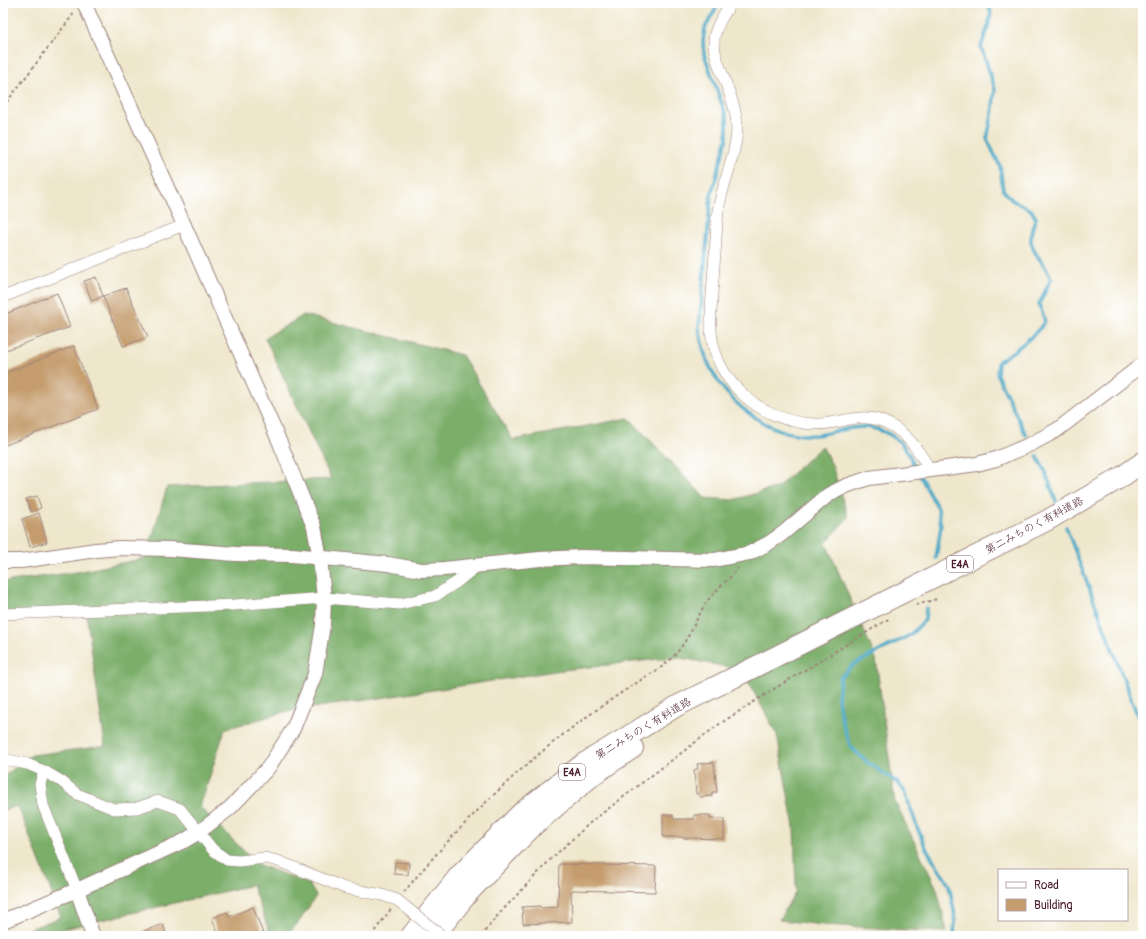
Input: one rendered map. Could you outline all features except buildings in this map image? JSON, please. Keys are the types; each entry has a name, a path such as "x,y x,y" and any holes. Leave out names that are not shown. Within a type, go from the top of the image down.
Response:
{"highway":[{"name":"第二みちのく有料道路","path":"411,936 458,877 521,813 583,764 677,706 1046,521 1120,478 1143,462"},
{"name":"第二みちのく有料道路","path":"434,936 469,892 534,825 593,775 681,715 772,658"}],"street":[{"path":"731,3 723,16 713,42 715,55 736,112 737,126 735,142 718,210 711,310 711,332 714,349 733,385 746,398 762,410 777,417 796,422 815,424 832,423 852,418 865,418 881,421 894,426 907,437 919,451 928,470"},
{"path":"3,921 77,890 184,841 199,832 230,808 268,768 293,729 315,674 323,625 324,598 320,558 314,527 280,443 184,225 80,7"},
{"path":"3,297 184,225"},
{"path":"3,561 22,561 96,550 121,548 170,549 236,554 292,555 388,564 422,570 540,559 581,557 714,560 750,554 782,534 828,495 846,486 869,478 977,464 996,459 1031,444 1057,430 1143,364"},
{"path":"3,614 234,605 324,598 400,604 435,596 457,582 477,566"},
{"path":"3,759 27,764 44,771 61,781 77,794 114,809 137,808 158,802 180,809 213,850 227,860 239,861 265,858 278,861 345,888 382,895 397,900 442,936"},
{"path":"44,771 40,784 43,805 77,890 93,936"}],"path":[{"path":"3,107 80,7"},
{"path":"371,936 397,900 451,838 500,789 578,723 669,661 680,651 706,603 734,574 750,554"},
{"path":"910,608 936,599"},
{"path":"481,936 503,910 552,858 591,822 718,725 896,614"}],"green space":[{"path":"304,315 462,355 513,440 629,418 705,498 733,500 778,487 822,446 832,465 848,517 826,543 876,659 895,802 937,889 947,932 823,925 779,920 796,891 794,827 777,735 742,670 676,657 555,671 285,712 225,729 200,807 257,864 309,884 316,896 299,922 286,936 271,936 252,885 63,929 41,936 11,936 61,917 18,806 3,810 3,777 32,755 105,746 86,611 3,613 3,582 77,572 146,558 167,487 331,479 265,338"}],"waterway":[{"path":"719,3 705,28 703,41 704,54 727,118 727,138 711,196 699,328 706,359 719,383 729,395 741,407 768,425 800,435 816,435 861,427 876,429 892,436 898,441 907,452 916,469"},
{"path":"987,3 991,12 989,24 981,47 995,89 987,139 1000,166 1003,190 1012,200 1031,210 1036,218 1032,231 1031,242 1035,253 1046,268 1051,279 1039,304 1045,321 1030,338 998,362 997,375 1026,435"},
{"path":"1037,456 1045,471 1056,501"},
{"path":"920,476 938,509 941,526 936,558"},
{"path":"1066,527 1143,730"},
{"path":"926,608 925,620 910,635 853,665 840,678 838,700 842,722 851,747 867,762 898,783 905,792 926,848 949,885 955,916 954,936"}]}
